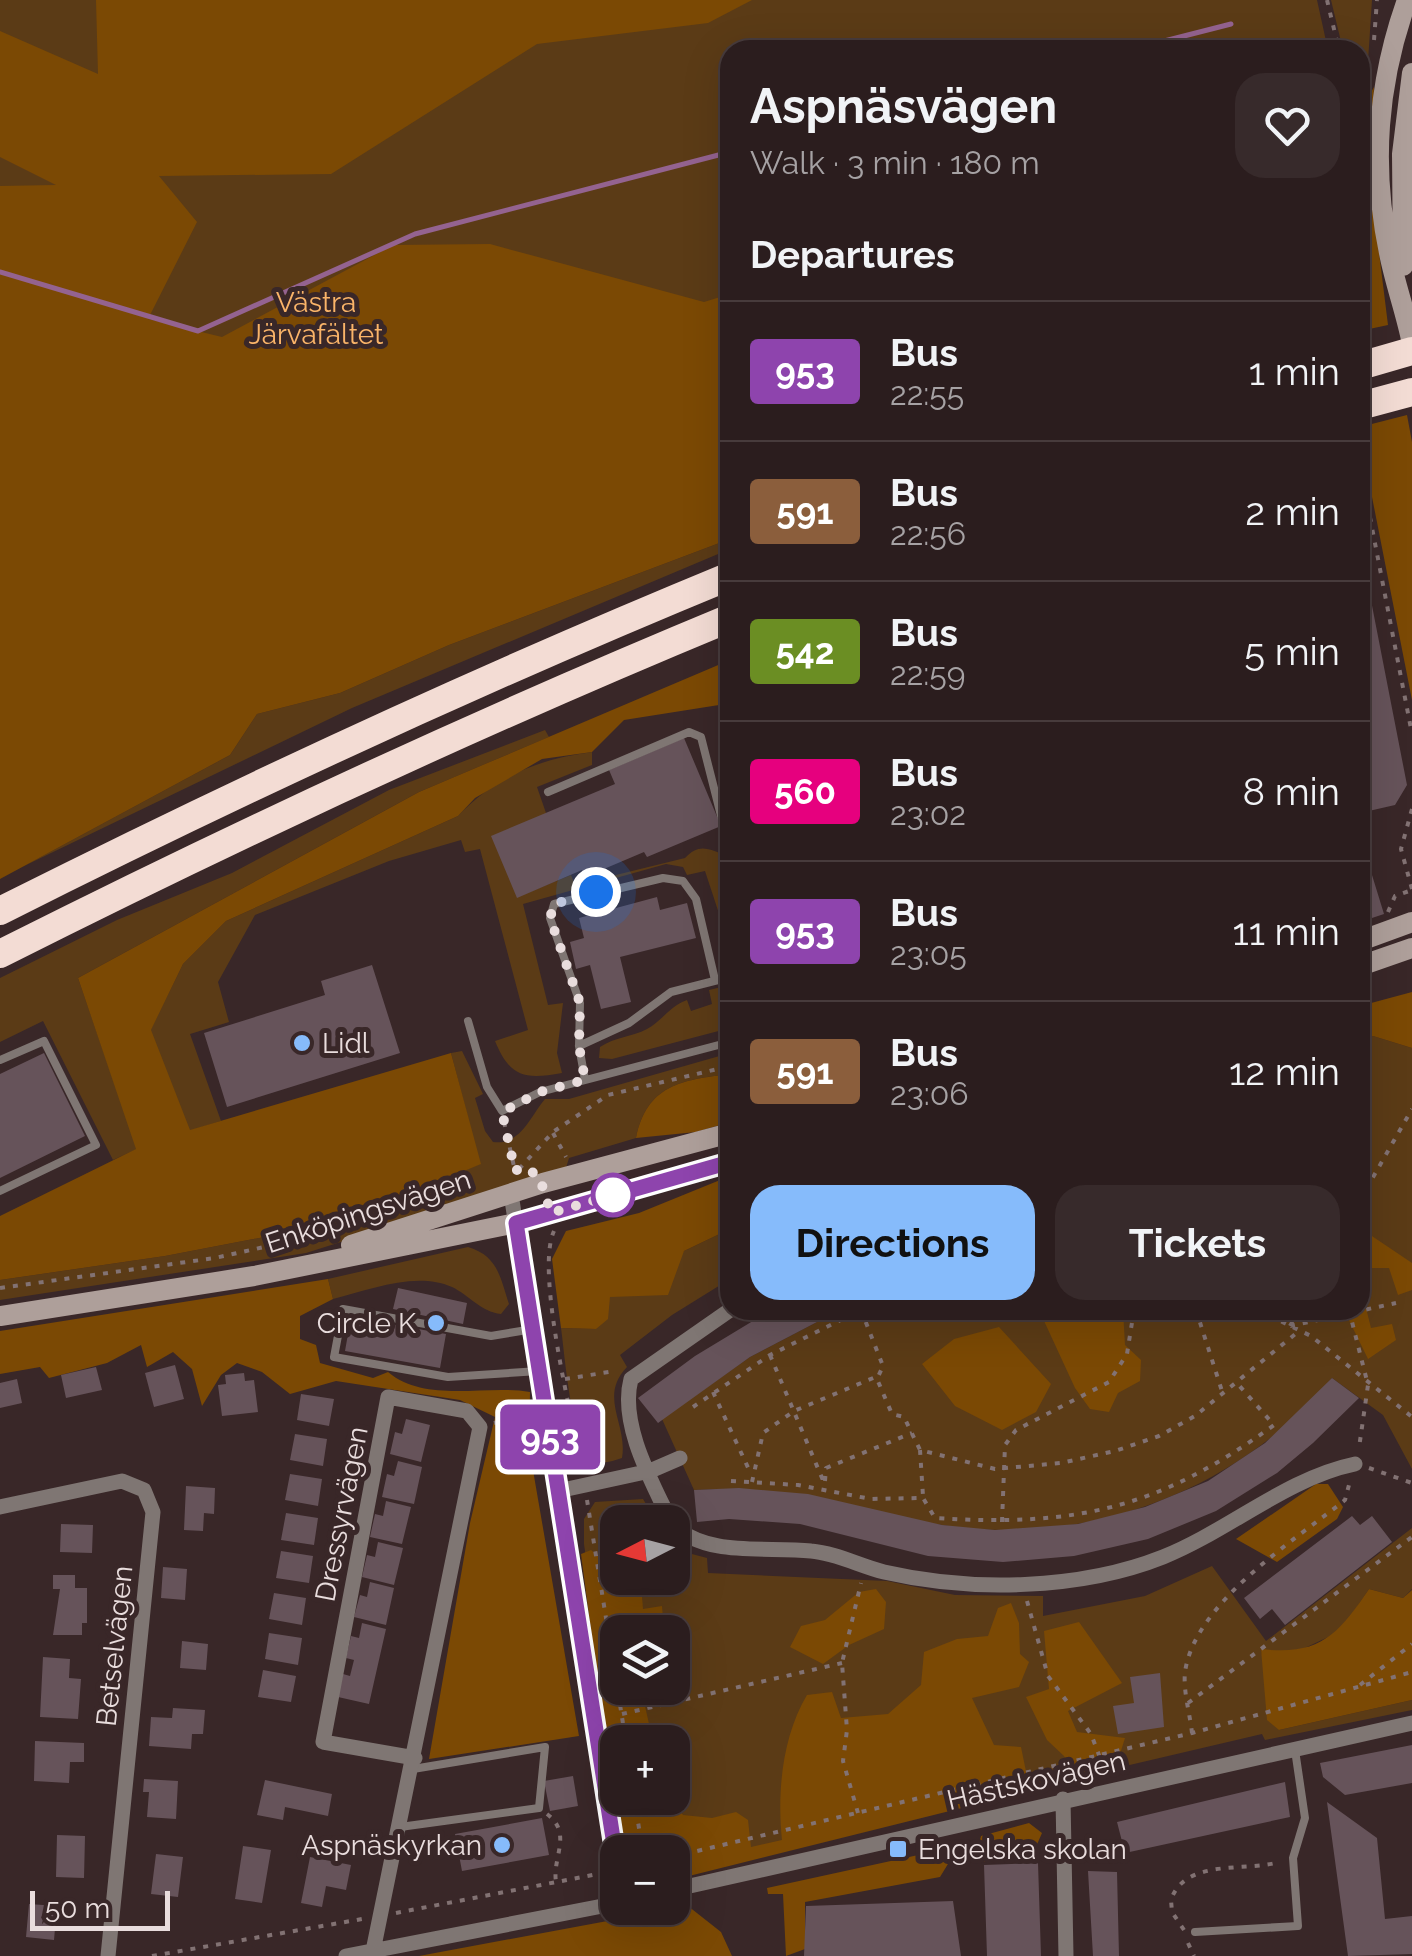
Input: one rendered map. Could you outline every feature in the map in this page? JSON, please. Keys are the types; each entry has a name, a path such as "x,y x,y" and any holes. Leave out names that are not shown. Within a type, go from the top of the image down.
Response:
{"highway":[{"path":"1370,363 1405,351"},
{"path":"1370,403 1407,393"},
{"path":"0,912 312,756 491,674 720,580"},
{"path":"0,954 312,799 504,712 720,622"}],"street":[{"path":"1407,0 1380,108 1376,152 1390,258 1407,318"},
{"path":"1405,351 1407,318 1400,231 1402,154 1412,73"},
{"path":"1370,937 1412,922"},
{"path":"1370,963 1412,948"},
{"path":"1370,974 1412,963"},
{"name":"Enköpingsvägen","path":"254,1276 544,1183 720,1136"},
{"name":"Enköpingsvägen","path":"0,1316 254,1276 516,1223 720,1165"},
{"path":"512,1194 612,1835"},
{"path":"664,1505 630,1417 626,1398 631,1379 720,1317"},
{"name":"Dressyrvägen","path":"414,1764 323,1742 388,1397 467,1410 480,1427"},
{"path":"373,1952 480,1427"},
{"path":"558,1491 650,1471 680,1458"},
{"path":"690,1539 744,1550 813,1551 865,1566 956,1582 1074,1579 1161,1558 1327,1470 1355,1464"},
{"name":"Betselvägen","path":"0,1508 122,1481 144,1490 153,1512 108,1956"},
{"name":"Hästskovägen","path":"690,1886 1412,1722"},
{"path":"1063,1799 1066,1956"},
{"path":"346,1956 600,1907"}],"lane":[{"path":"548,792 689,732 701,737 720,812"},
{"path":"585,1080 579,1046 580,1003 550,918 554,904 663,878 683,880 696,899 715,980"},
{"path":"579,1046 629,1023 671,992 720,979"},
{"path":"468,1021 487,1087 502,1112 540,1092 720,1045"},
{"path":"0,1060 44,1040 96,1145 0,1192"},
{"path":"532,1329 491,1336 342,1309 334,1356 448,1377 539,1371"},
{"path":"1195,1932 1295,1929 1293,1858 1305,1818 1294,1746"},
{"path":"400,1827 539,1808 545,1747 414,1764"}],"path":[{"path":"1327,0 1337,40"},
{"path":"1370,518 1412,734"},
{"path":"1387,916 1395,896 1412,889 1401,849 1412,809"},
{"path":"502,1112 515,1171 553,1132 608,1095 720,1068"},
{"path":"1370,1182 1412,1109"},
{"path":"553,1132 569,1161"},
{"path":"523,1167 544,1183"},
{"path":"551,1213 554,1232 546,1245 623,1725"},
{"path":"0,1288 214,1258 345,1229"},
{"path":"1370,1308 1396,1303"},
{"path":"693,1407 770,1355 841,1320"},
{"path":"752,1480 763,1433 794,1411 878,1376 883,1366 865,1320"},
{"path":"1002,1522 1006,1445 1016,1430 1109,1382 1127,1354 1132,1320"},
{"path":"1199,1320 1223,1394"},
{"path":"1278,1320 1299,1330 1412,1417"},
{"path":"1290,1326 1293,1320"},
{"path":"1290,1326 1316,1320"},
{"path":"1192,1733 1185,1673 1218,1606 1344,1500 1355,1464 1368,1385 1352,1320"},
{"path":"920,1450 1002,1468 1061,1464 1115,1451 1159,1436 1195,1416 1299,1330"},
{"path":"770,1355 825,1488"},
{"path":"565,1379 617,1370 631,1379"},
{"path":"878,1376 892,1414 904,1417 920,1450 923,1498 935,1518 1002,1522 1069,1517 1131,1503 1222,1462 1274,1425 1236,1382"},
{"path":"713,1392 752,1480"},
{"path":"480,1427 530,1414"},
{"path":"825,1488 826,1468 912,1433"},
{"path":"1355,1464 1412,1483"},
{"path":"731,1481 825,1488 871,1499 923,1498"},
{"path":"1188,1704 1412,1537"},
{"path":"858,1814 843,1761 847,1730 842,1663 865,1566"},
{"path":"1022,1582 1048,1676 1075,1708 1102,1756 1111,1788"},
{"path":"1356,1688 1412,1644"},
{"path":"621,1714 842,1663"},
{"path":"690,1853 1102,1756 1412,1672"},
{"path":"539,1808 554,1820 562,1840 556,1882"},
{"path":"1194,1956 1188,1951 1187,1933 1172,1912 1174,1890 1211,1870 1263,1867 1293,1858"}],"green space":[{"name":"Västra Järvafältet","path":"0,0 1317,0 1326,40 720,40 720,503 0,827"},
{"name":"Västra Järvafältet","path":"96,0 752,0 708,23 537,44 331,174 159,176 197,222 148,319 222,337 393,245 490,244 704,302 720,297 720,543 449,645 340,693 257,714 230,755 0,879 0,186 56,185 0,157 0,31 98,74"},
{"path":"1331,0 1372,0 1369,40 1341,40"},
{"path":"1374,87 1370,180 1370,94"},
{"path":"1370,180 1388,325 1370,329"},
{"path":"1407,415 1412,442 1412,700 1370,487 1370,424"},
{"path":"720,543 720,553 352,708 22,867 230,755 257,714 340,693 449,645"},
{"path":"720,664 720,708 719,705 624,720 592,752 542,759 475,798 458,816 226,921 183,964 151,1030 190,1130 451,1053 481,1164 343,1222 165,1256 0,1280 0,1216 136,1149 78,978 419,792"},
{"path":"545,730 549,737 419,792 78,978 137,1149 113,1160 43,1021 0,1042 0,978 117,920 232,873 389,790"},
{"path":"592,752 592,765 537,787 546,813 517,897 571,875 575,885 685,858 702,849 720,853 720,917 705,871 687,875 683,867 666,864 523,904 548,1005 563,1003 557,1053 562,1073 538,1076 513,1069 495,1041 528,1030 480,849 465,852 461,840 389,861 255,915 218,982 229,1022 190,1034 221,1121 189,1131 150,1031 183,964 226,921 458,816 503,780 554,759"},
{"path":"720,987 720,1031 612,1059 599,1058 600,1047 647,1029 687,1000 691,1011 712,1004 709,990"},
{"path":"1412,992 1412,1048 1370,1038 1370,1003"},
{"path":"1370,1038 1412,1048 1412,1469 1383,1415 1332,1378 1294,1417 1252,1451 1206,1480 1105,1518 997,1530 942,1525 760,1491 694,1490 662,1419 750,1357 821,1320 1370,1320"},
{"path":"462,1051 483,1094 475,1098 485,1131 493,1142 517,1135 545,1099 569,1099 720,1056 720,1075 669,1088 648,1106 636,1138 569,1158 565,1171 306,1253 0,1300 0,1280 165,1256 342,1222 480,1164 451,1053"},
{"path":"720,1075 720,1125 696,1132 636,1138 648,1106 658,1096 696,1079"},
{"path":"720,1180 720,1234 684,1251 668,1295 610,1297 608,1319 596,1329 561,1328 552,1259 566,1231 639,1213"},
{"path":"720,1234 720,1285 672,1315 620,1355 627,1367 619,1378 614,1400 622,1458 595,1461 585,1450 574,1417 561,1328 596,1329 610,1297 684,1251"},
{"path":"1370,1235 1412,1263 1412,1290 1398,1295 1389,1268 1370,1268"},
{"path":"468,1247 486,1256 500,1276 509,1304 501,1314 487,1310 452,1287 423,1281 392,1284 333,1299 328,1279"},
{"path":"328,1279 333,1299 300,1316 300,1339 316,1345 320,1363 373,1378 388,1372 420,1388 530,1392 529,1447 579,1736 429,1759 470,1523 495,1417 460,1400 336,1381 290,1394 262,1372 237,1363 221,1375 202,1406 192,1369 173,1352 147,1367 141,1345 107,1363 49,1378 40,1367 0,1374 0,1331"},
{"path":"1044,1320 1124,1320 1125,1345 1141,1360 1140,1381 1118,1393 1109,1412 1090,1409 1075,1388"},
{"path":"1349,1320 1369,1320 1371,1328 1392,1324 1396,1340 1368,1359"},
{"path":"999,1327 1051,1384 1036,1412 1002,1430 955,1406 922,1364 954,1339"},
{"path":"1316,1484 1328,1484 1343,1507 1337,1519 1277,1562 1236,1539"},
{"path":"643,1499 647,1505 600,1505 600,1595 690,1595 690,1554 707,1558 708,1573 887,1581 955,1595 1043,1596 1043,1616 1145,1596 1212,1566 1266,1641 1412,1528 1412,1589 1403,1598 1369,1589 1341,1631 1294,1653 1261,1650 1279,1730 1412,1700 1412,1710 1265,1740 1262,1734 690,1868 690,1835 656,1835 636,1815 690,1815 690,1725 609,1725 607,1705 690,1705 690,1615 600,1615 600,1658 584,1519 595,1502"},
{"path":"591,1550 598,1556 600,1595 642,1595 643,1609 662,1606 663,1615 600,1615 600,1699 581,1554"},
{"path":"876,1589 886,1602 884,1629 849,1645 823,1664 790,1647 801,1626 825,1620 859,1592"},
{"path":"1369,1589 1403,1598 1412,1590 1412,1700 1279,1730 1267,1720 1261,1649 1298,1649 1325,1639 1347,1619"},
{"path":"1011,1603 1019,1623 1020,1654 1029,1662 1019,1687 972,1698 994,1745 1021,1747 1030,1791 690,1876 690,1835 618,1835 615,1815 712,1818 736,1812 748,1820 751,1847 782,1840 783,1766 792,1729 807,1695 832,1692 841,1718 888,1714 921,1685 924,1652 957,1639 988,1636 998,1608"},
{"path":"1079,1622 1122,1683 1068,1711 1077,1732 1125,1738 1120,1754 1095,1762 1092,1778 1079,1782 1064,1756 1047,1740 1026,1697 1049,1689 1044,1631"},
{"path":"601,1705 645,1705 649,1725 603,1725"},
{"path":"1029,1823 1042,1833 1035,1849 984,1862 977,1851 981,1836"},
{"path":"932,1852 951,1859 940,1877 805,1902 805,1949 786,1956 783,1894 768,1894 767,1888"},
{"path":"690,1908 721,1932 732,1956 419,1956 600,1922 690,1925"}],"building":[{"path":"1370,595 1407,785 1395,805 1370,811"},
{"path":"684,738 720,826 647,857 644,852 585,877 582,870 517,898 491,836 615,784 609,770"},
{"path":"1370,868 1384,914 1370,919"},
{"path":"657,897 660,910 687,903 696,938 620,957 631,1002 601,1009 590,965 576,969 570,942 584,938 579,918"},
{"name":"Lidl","path":"372,965 400,1053 227,1107 204,1033 325,995 321,981"},
{"path":"44,1053 85,1136 0,1178 0,1074"},
{"path":"398,1288 467,1303 463,1324 393,1309"},
{"path":"351,1317 446,1334 440,1368 345,1351"},
{"path":"754,1320 821,1320 750,1357 658,1423 638,1398 695,1356"},
{"path":"175,1365 184,1399 154,1407 145,1373"},
{"path":"96,1367 102,1390 66,1398 61,1375"},
{"path":"244,1373 245,1381 254,1380 258,1412 222,1416 218,1385 226,1384 225,1375"},
{"path":"1332,1378 1359,1398 1277,1473 1216,1511 1148,1539 1074,1556 1003,1562 928,1556 800,1524 729,1519 697,1522 694,1490 739,1488 808,1494 942,1525 995,1530 1078,1524 1145,1507 1208,1481 1265,1443"},
{"path":"17,1379 22,1403 0,1408 0,1383"},
{"path":"301,1394 334,1399 329,1426 297,1420"},
{"path":"406,1419 430,1425 421,1462 390,1454 395,1432 402,1434"},
{"path":"295,1434 327,1439 323,1466 290,1460"},
{"path":"398,1461 422,1467 414,1504 382,1497 387,1474 394,1476"},
{"path":"290,1474 322,1479 318,1506 285,1500"},
{"path":"186,1486 215,1488 214,1514 204,1513 203,1531 184,1530"},
{"path":"386,1501 411,1507 402,1544 370,1537 375,1514 383,1516"},
{"path":"286,1513 318,1518 314,1545 281,1540"},
{"path":"1352,1516 1360,1525 1372,1516 1392,1542 1285,1625 1272,1609 1260,1619 1244,1598"},
{"path":"61,1524 93,1525 92,1553 60,1552"},
{"path":"378,1542 403,1548 394,1585 362,1577 367,1555 375,1557"},
{"path":"281,1551 313,1556 309,1583 276,1578"},
{"path":"163,1567 187,1569 185,1600 161,1598"},
{"path":"53,1575 75,1575 75,1588 87,1588 87,1623 82,1623 82,1635 53,1635 60,1589 53,1589"},
{"path":"370,1582 394,1588 386,1625 354,1617 360,1595 367,1597"},
{"path":"274,1593 306,1598 302,1625 269,1619"},
{"path":"362,1623 386,1629 369,1704 338,1697 343,1674 350,1676 354,1660 346,1658 351,1636 359,1638"},
{"path":"269,1633 302,1638 298,1665 265,1659"},
{"path":"182,1641 208,1644 206,1670 180,1668"},
{"path":"43,1657 70,1659 69,1678 81,1679 78,1719 40,1717"},
{"path":"263,1670 296,1676 291,1702 258,1697"},
{"path":"1160,1673 1164,1727 1118,1734 1113,1706 1134,1703 1130,1677"},
{"path":"173,1708 205,1710 203,1734 192,1734 191,1749 149,1746 151,1717 172,1718"},
{"path":"35,1741 84,1743 84,1762 70,1762 69,1783 34,1781"},
{"path":"1412,1745 1412,1783 1345,1795 1323,1777 1320,1763"},
{"path":"573,1776 578,1806 550,1811 544,1781"},
{"path":"144,1779 178,1781 176,1819 147,1817 149,1792 143,1792"},
{"path":"265,1780 332,1794 328,1816 285,1807 283,1820 257,1815"},
{"path":"1285,1782 1290,1817 1125,1853 1117,1822"},
{"path":"1327,1802 1377,1838 1385,1919 1412,1916 1412,1954 1348,1956"},
{"name":"Aspnäskyrkan","path":"542,1818 549,1855 462,1871 455,1834"},
{"path":"57,1835 85,1836 84,1878 56,1877"},
{"path":"243,1846 271,1850 262,1903 235,1899"},
{"path":"156,1854 183,1857 178,1897 151,1894"},
{"path":"310,1857 351,1865 346,1890 326,1886 322,1907 301,1903"},
{"path":"1038,1863 1041,1956 987,1956 984,1865"},
{"path":"1088,1871 1117,1872 1119,1956 1093,1956"},
{"path":"953,1901 961,1956 804,1956 806,1906"},
{"path":"29,1904 57,1906 54,1940 26,1937"}],"waterway":[{"path":"1168,40 1231,24"},
{"path":"0,272 198,331 415,234 720,155"}],"bus line":[{"name":"953","path":"612,1835 516,1223 720,1165"}],"place":[{"name":"Lidl","path":"302,1043"},
{"name":"Circle K","path":"436,1323"},
{"name":"Aspnäskyrkan","path":"502,1845"},
{"name":"Engelska skolan","path":"898,1849"}],"route":[{"path":"596,892 554,904 550,918 580,1003 579,1046 585,1080 540,1092 502,1112 515,1171 523,1167 539,1176 551,1213 613,1195"}]}
